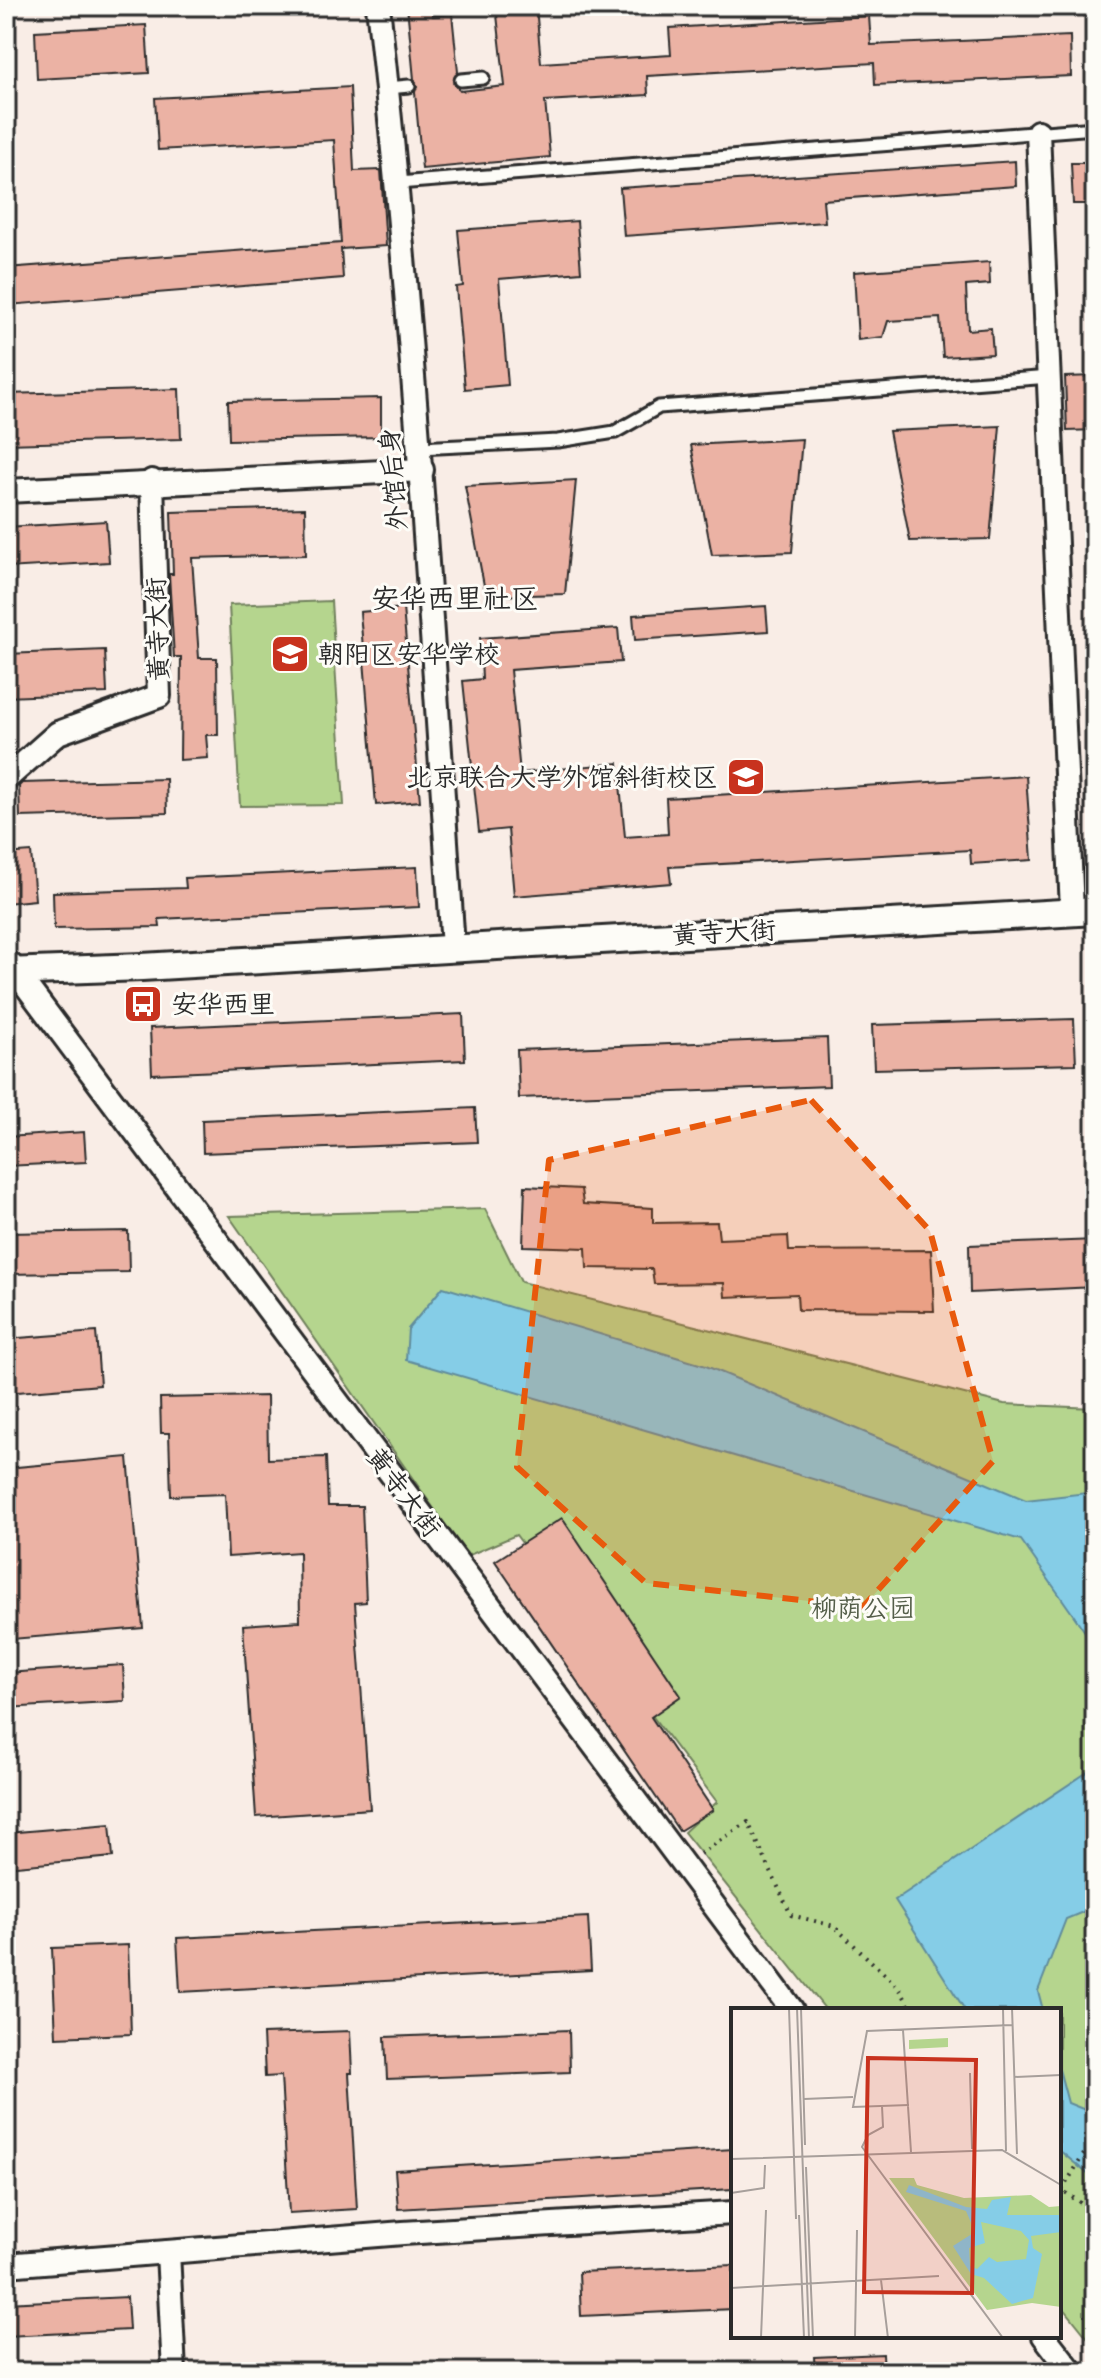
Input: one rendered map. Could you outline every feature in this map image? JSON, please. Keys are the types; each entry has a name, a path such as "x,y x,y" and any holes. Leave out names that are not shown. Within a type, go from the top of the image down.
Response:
{"street":[{"name":"外馆后身","path":"378,6 398,87 398,183 453,947"},
{"path":"1038,132 1084,911"},
{"path":"6,491 420,459"},
{"name":"黄寺大街","path":"6,779 58,733 159,696 152,481"},
{"name":"黄寺大街","path":"10,968 142,967 1084,911"},
{"name":"黄寺大街","path":"10,968 790,2008"},
{"path":"6,2265 731,2213"},
{"path":"168,2252 174,2372"},
{"path":"1046,2338 1072,2372"}],"lane":[{"path":"461,80 483,78"},
{"path":"398,183 1095,128"},
{"path":"420,459 615,432 659,407 1051,377"}],"path":[{"path":"683,1868 748,1822 791,1915 834,1926 899,1988 911,2008"},
{"path":"1095,2136 1062,2188 1095,2213"}],"highlighted area":[{"path":"811,1100 930,1231 993,1461 863,1607 646,1583 517,1467 549,1160"}],"green space":[{"path":"331,601 344,805 240,806 229,605"},
{"name":"柳荫公园","path":"485,1209 521,1282 1004,1404 1095,1408 1095,2347 1061,2304 1061,2008 824,2008 684,1832 717,1802 516,1535 467,1556 229,1216"}],"water":[{"path":"443,1287 706,1366 1026,1500 1095,1492 1095,1646 1021,1540 406,1360 408,1329"},
{"path":"1095,1767 1095,1907 1066,1919 1038,1991 1042,2008 964,2008 895,1900"},
{"path":"1061,2077 1068,2103 1095,2114 1095,2180 1061,2152"}],"building":[{"path":"407,6 432,6 433,16 452,14 458,72 453,82 460,91 505,86 496,6 536,6 541,63 671,55 669,28 869,16 871,45 1070,36 1071,76 875,85 874,63 647,76 648,95 545,101 550,157 422,169 417,86"},
{"path":"146,25 149,73 37,79 35,31"},
{"path":"350,87 354,171 381,170 386,246 341,249 343,278 8,305 6,268 341,243 334,140 158,150 155,98"},
{"path":"1015,161 1016,186 823,200 825,222 624,236 620,188"},
{"path":"1071,163 1095,163 1095,204 1073,204"},
{"path":"577,221 581,272 499,279 508,385 465,389 456,287 463,286 458,230"},
{"path":"989,262 990,284 966,286 968,330 991,328 993,354 943,357 940,318 888,321 883,337 858,340 854,272"},
{"path":"1095,376 1095,430 1067,431 1065,377"},
{"path":"179,389 181,439 6,444 6,394"},
{"path":"381,398 381,437 229,440 228,401"},
{"path":"1000,426 990,539 910,541 889,431"},
{"path":"802,439 792,552 712,555 691,445"},
{"path":"576,480 565,594 486,596 465,486"},
{"path":"305,508 306,555 192,558 199,658 217,658 218,735 206,735 208,758 180,760 181,657 174,657 169,574 173,574 171,512"},
{"path":"106,521 109,562 6,568 6,527"},
{"path":"766,606 768,631 635,640 633,615"},
{"path":"403,608 420,801 376,805 360,612"},
{"path":"618,628 621,662 510,670 520,773 618,763 625,837 668,834 666,798 1026,776 1032,860 971,864 970,850 669,867 671,883 514,896 508,829 479,832 463,681 482,679 480,638"},
{"path":"105,650 107,693 6,697 6,654"},
{"path":"166,779 167,813 20,817 19,786 22,783"},
{"path":"31,852 35,900 6,903 6,854"},
{"path":"417,867 419,907 159,919 160,927 54,929 53,892 186,888 185,878"},
{"path":"463,1014 465,1060 152,1074 150,1028"},
{"path":"1074,1019 1076,1064 874,1069 872,1025"},
{"path":"827,1038 829,1086 519,1098 517,1050"},
{"path":"475,1108 477,1142 203,1153 202,1120"},
{"path":"84,1132 86,1162 6,1166 6,1137"},
{"path":"525,1186 581,1189 583,1204 653,1208 653,1223 717,1222 719,1239 788,1236 789,1251 931,1250 934,1311 798,1310 797,1294 725,1297 724,1283 654,1284 652,1269 587,1268 586,1248 523,1246"},
{"path":"128,1231 129,1272 6,1274 6,1233"},
{"path":"1095,1240 1095,1287 970,1293 969,1245"},
{"path":"96,1332 100,1385 6,1393 6,1339"},
{"path":"267,1396 268,1459 326,1457 328,1506 362,1506 366,1602 355,1603 370,1809 256,1817 243,1625 300,1621 299,1552 228,1557 225,1494 171,1496 169,1433 161,1433 160,1398"},
{"path":"128,1457 143,1628 12,1639 6,1574 6,1468"},
{"path":"562,1518 681,1696 651,1717 713,1810 679,1831 495,1561"},
{"path":"123,1665 125,1701 6,1708 6,1673"},
{"path":"110,1824 113,1857 6,1867 6,1833"},
{"path":"588,1917 591,1970 180,1992 177,1938"},
{"path":"128,1945 131,2034 56,2037 52,1948"},
{"path":"569,2030 570,2072 387,2079 385,2037"},
{"path":"350,2031 352,2073 349,2073 357,2209 289,2213 281,2076 265,2077 263,2034"},
{"path":"731,2149 731,2189 398,2209 395,2170"},
{"path":"731,2265 731,2309 581,2316 579,2272"},
{"path":"127,2297 129,2330 6,2336 6,2303"},
{"path":"883,2354 884,2372 815,2372 814,2357"}],"place":[{"name":"朝阳区安华学校","path":"290,654"},
{"name":"北京联合大学外馆斜街校区","path":"746,777"},
{"name":"安华西里","path":"143,1004"}],"district":[{"name":"安华西里社区","path":"455,598"}]}
